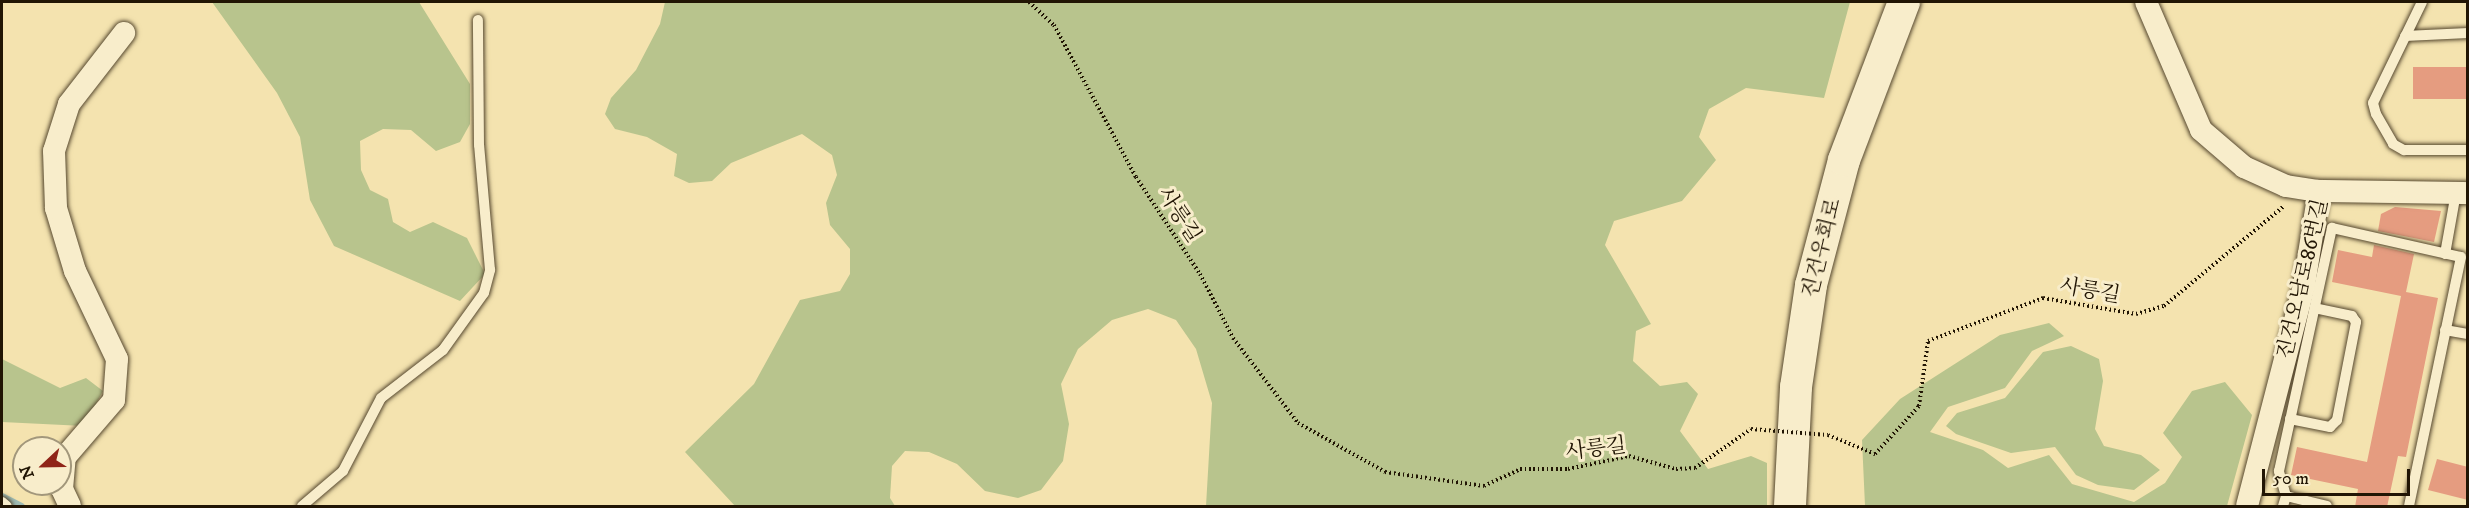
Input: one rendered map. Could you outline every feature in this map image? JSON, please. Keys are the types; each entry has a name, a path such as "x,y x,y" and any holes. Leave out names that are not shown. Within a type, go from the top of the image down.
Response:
{"main road":[{"name":"진건우회로","path":"1790,507 1796,387 1811,285 1844,160 1904,2"}],"street":[{"path":"2146,2 2201,130 2244,167 2286,186 2312,190"},
{"path":"70,507 62,489 65,457 114,400 117,359 75,272 56,208 54,151 69,104 124,33"},
{"name":"진건오남로86번길","path":"2247,507 2304,285 2312,190 2462,193"}],"lane":[{"path":"2422,2 2373,103 2376,114 2393,144 2404,150 2468,150"},
{"path":"302,507 343,471 381,398 443,350 484,293 490,270 479,145 478,20"},
{"path":"2405,36 2468,33"},
{"path":"2445,254 2462,193"},
{"path":"2327,507 2284,501 2279,471 2332,228 2464,258 2445,330 2409,507"},
{"path":"2290,419 2330,427 2337,420 2356,322 2352,316 2315,308"},
{"path":"2445,330 2468,334"},
{"path":"2,502 7,507"}],"path":[{"name":"사릉길","path":"1029,2 1054,25 1136,177 1200,274 1233,338 1298,423 1385,472 1484,486 1520,470 1568,469 1629,456 1676,469 1695,468 1751,429 1828,435 1875,454 1919,406 1928,341 2043,297 2136,314 2164,306 2312,190"}],"green space":[{"path":"212,2 419,2 470,84 470,124 460,142 436,151 411,130 383,129 360,141 361,170 370,190 388,199 393,222 410,232 433,222 467,238 485,274 460,301 334,246 310,200 300,137 277,93"},
{"path":"665,2 1850,2 1824,98 1746,88 1709,109 1699,137 1716,160 1682,201 1614,221 1605,245 1651,324 1636,331 1633,361 1660,386 1687,382 1698,394 1680,431 1708,469 1751,456 1767,463 1767,506 1206,506 1212,403 1196,349 1176,320 1148,309 1112,320 1078,349 1061,384 1069,424 1063,461 1041,490 1018,498 985,491 957,464 929,452 905,451 892,466 890,498 895,506 735,506 685,452 754,384 800,300 840,291 850,274 850,249 830,225 826,203 837,175 832,155 802,134 731,163 712,181 689,183 674,176 677,154 647,137 615,129 605,114 611,98 636,70 660,24"},
{"path":"2049,323 2064,336 2032,351 2005,388 1948,407 1930,432 1983,450 2008,468 2049,455 2072,484 2134,502 2165,483 2182,457 2163,433 2192,391 2225,382 2252,415 2227,506 1865,506 1862,440 1900,399 2000,335"},
{"path":"2071,346 2099,359 2103,381 2095,429 2104,446 2141,455 2160,470 2134,490 2098,485 2076,475 2055,447 2011,453 1956,434 1946,426 1957,413 2005,398 2043,352"},
{"path":"2,359 60,388 86,378 103,391 84,426 2,422"}],"building":[{"path":"2413,67 2468,67 2468,99 2413,99"},
{"path":"2395,207 2441,211 2434,242 2378,231 2381,214"},
{"path":"2374,245 2414,254 2406,292 2438,298 2406,457 2398,456 2387,507 2355,507 2358,489 2291,475 2297,447 2367,462 2401,296 2332,282 2338,250 2372,257"},
{"path":"2437,459 2468,467 2468,500 2428,490"}],"waterway":[{"path":"2,496 22,506"}]}
